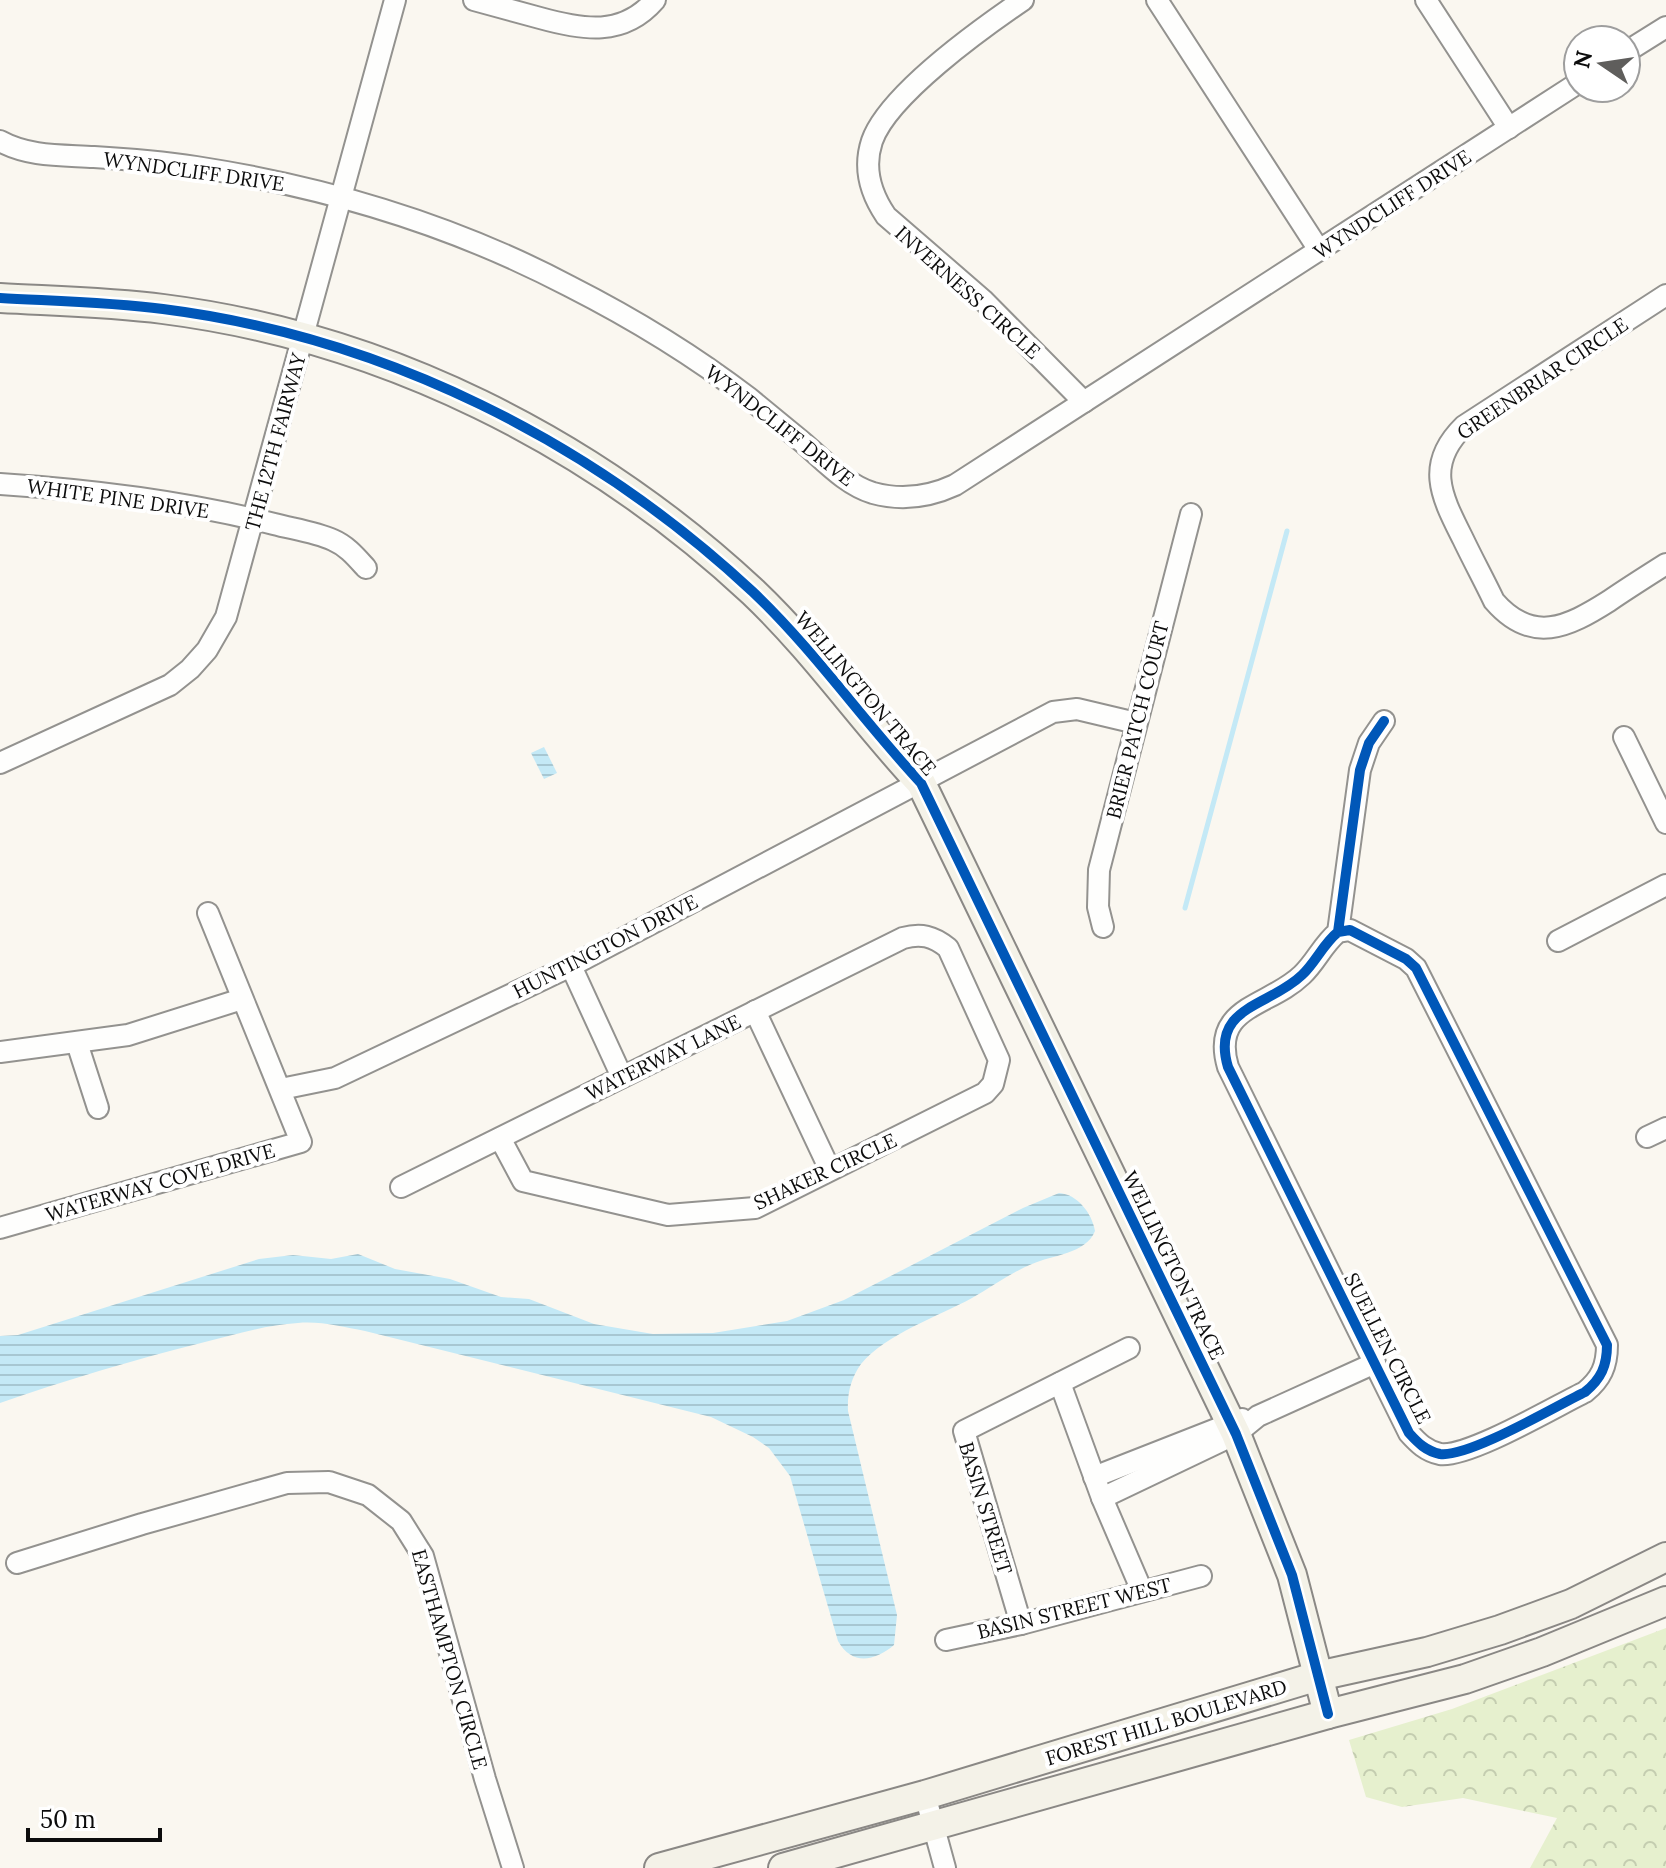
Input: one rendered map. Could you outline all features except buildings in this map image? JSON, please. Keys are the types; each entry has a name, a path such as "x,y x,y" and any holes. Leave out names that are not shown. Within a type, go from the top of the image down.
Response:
{"street":[{"name":"THE 12TH FAIRWAY","path":"0,763 170,685 207,650 226,617 395,0"},
{"path":"474,0 572,27 599,29 625,23 655,0"},
{"name":"INVERNESS CIRCLE","path":"1023,0 968,40 913,88 884,119 870,152 869,179 878,205 895,226 983,300 1084,402"},
{"path":"1157,0 1319,250"},
{"path":"1426,0 1509,128"},
{"path":"1642,42 1666,27"},
{"name":"WYNDCLIFF DRIVE","path":"0,141 32,153 195,167 273,181 341,197 472,242 556,279 630,319 747,397 849,481 873,492 908,497 944,490 1562,93"},
{"name":"GREENBRIAR CIRCLE","path":"1666,295 1464,426 1447,446 1439,481 1446,505 1494,601 1522,624 1546,628 1570,624 1666,564"},
{"name":"WELLINGTON TRACE","path":"0,298 99,302 230,320 303,337 425,379 485,406 577,457 654,509 735,576 801,641 884,743 921,783 1233,1428 1292,1575 1328,1714"},
{"name":"WHITE PINE DRIVE","path":"0,484 142,498 254,519 332,540 354,555 366,568"},
{"name":"BRIER PATCH COURT","path":"1103,927 1098,907 1099,870 1191,514"},
{"name":"HUNTINGTON DRIVE","path":"281,1089 335,1078 571,966 1053,712 1077,709 1136,723"},
{"path":"1338,932 1360,770 1369,743 1384,721"},
{"path":"1624,737 1666,823"},
{"path":"1558,941 1666,885"},
{"name":"WATERWAY COVE DRIVE","path":"0,1228 301,1142 208,913"},
{"name":"SUELLEN CIRCLE","path":"1350,930 1406,959 1416,968 1607,1345 1603,1372 1585,1392 1455,1454 1429,1451 1409,1433 1228,1067 1224,1053 1228,1027 1236,1016 1292,984 1338,932 1350,930"},
{"name":"WATERWAY LANE","path":"401,1187 903,938 927,935"},
{"name":"SHAKER CIRCLE","path":"500,1138 523,1181 668,1215 755,1208 985,1093 993,1084 998,1073 996,1049 948,948 927,935"},
{"path":"571,966 622,1077"},
{"path":"0,1052 128,1035 242,999"},
{"path":"755,1011 830,1170"},
{"path":"77,1043 98,1108"},
{"path":"1647,1137 1666,1128"},
{"name":"BASIN STREET","path":"1021,1624 964,1431 1129,1348"},
{"path":"1102,1498 1233,1428 1375,1363"},
{"path":"1060,1383 1102,1498 1142,1591"},
{"path":"1094,1477 1233,1428"},
{"name":"EASTHAMPTON CIRCLE","path":"17,1563 287,1483 315,1481 343,1485 380,1502 410,1532 423,1556 513,1868"},
{"name":"FOREST HILL BOULEVARD","path":"659,1868 925,1795 1318,1676 1427,1652 1500,1630 1571,1604 1666,1557"},
{"name":"BASIN STREET WEST","path":"946,1640 1021,1624 1201,1576"},
{"name":"FOREST HILL BOULEVARD","path":"783,1868 1328,1714 1465,1679 1584,1636 1666,1601"},
{"path":"925,1795 945,1868"}],"green space":[{"path":"1666,1628 1666,1868 1530,1868 1557,1818 1463,1798 1402,1807 1366,1797 1349,1740 1452,1709"}],"water":[{"path":"544,747 557,773 544,779 531,753"},
{"path":"1059,1193 1072,1197 1083,1206 1095,1231 1091,1239 1068,1253 1024,1267 972,1298 898,1335 861,1364 852,1381 848,1411 897,1615 894,1645 872,1657 850,1654 838,1641 790,1476 769,1448 711,1417 365,1331 307,1323 261,1328 176,1350 0,1403 0,1336 18,1335 259,1259 293,1255 331,1259 358,1254 395,1269 450,1279 501,1297 529,1299 594,1324 653,1334 713,1333 787,1321 844,1300 1023,1208"}],"waterway":[{"path":"1185,908 1287,531"}],"cycle path":[{"path":"0,298 163,309 245,323 326,344 404,371 480,404 553,443 624,488 690,538 776,615 921,783 1236,1434 1292,1575 1328,1714"},
{"path":"1338,932 1350,930 1406,959 1416,968 1607,1345 1602,1372 1585,1392 1491,1440 1453,1453 1431,1451 1409,1433 1228,1067 1225,1047 1227,1031 1235,1020 1302,975 1338,932 1360,770 1369,743 1384,721"}]}
